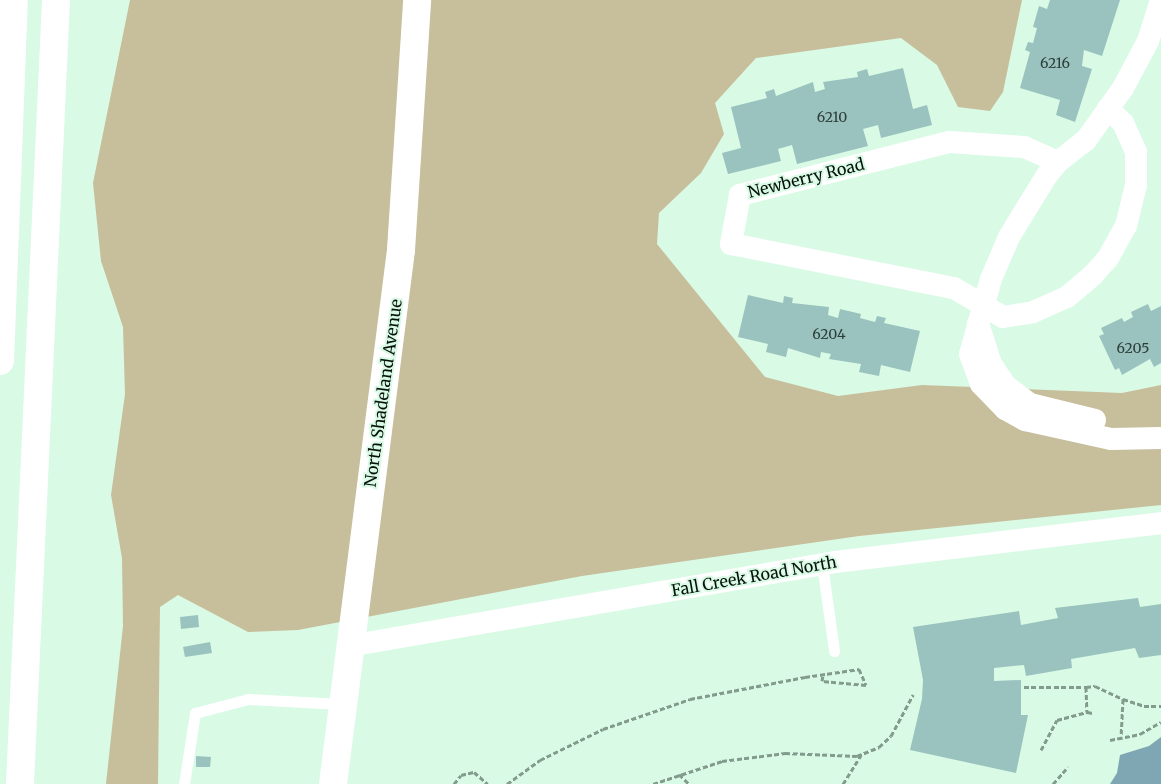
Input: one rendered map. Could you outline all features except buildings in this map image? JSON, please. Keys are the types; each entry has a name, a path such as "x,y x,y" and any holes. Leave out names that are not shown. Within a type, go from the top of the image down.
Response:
{"main road":[{"path":"0,361 14,0"},
{"path":"20,784 56,0"},
{"name":"North Shadeland Avenue","path":"333,784 341,704 401,250 417,0"}],"street":[{"path":"1161,0 1145,50 1108,109 1086,140 1058,162 1036,190 1009,237 981,314 970,354 981,384 1005,409 1025,420 1111,439 1161,438"},
{"name":"Newberry Road","path":"1058,162 1024,146 949,142 740,195 731,244 954,288 981,314 1003,317 1033,312 1067,297 1092,276 1115,247 1133,207 1137,160 1132,136 1108,109"},
{"path":"981,314 991,364 1006,386 1030,404 1129,427 1161,424"},
{"name":"Fall Creek Road North","path":"349,646 822,564 966,544 1161,523"}],"lane":[{"path":"822,564 834,651"},
{"path":"184,784 195,713 248,699 341,704"}],"path":[{"path":"507,784 540,760 620,723 690,699 823,675 860,669 866,685 822,681 823,675"},
{"path":"1024,687 1095,686 1144,706 1161,706"},
{"path":"1086,687 1086,712"},
{"path":"653,784 722,761 763,755 862,754 879,747 892,736 914,695"},
{"path":"1121,739 1124,698"},
{"path":"1041,750 1057,720 1086,712 1092,713"},
{"path":"1110,740 1140,734 1161,722"},
{"path":"843,784 862,754"},
{"path":"1053,784 1068,767"},
{"path":"454,784 461,775 474,772 488,784"},
{"path":"679,774 689,784"}],"shaded area":[{"path":"130,0 1022,0 1003,92 990,111 958,107 937,65 901,38 756,58 715,103 724,134 701,173 659,213 657,244 765,377 838,396 922,385 1122,393 1161,385 1161,505 859,536 582,576 298,630 248,632 178,595 160,607 158,784 106,784 123,626 122,558 111,495 125,394 123,327 101,261 93,183"}],"water":[{"path":"1161,737 1161,784 1110,784 1117,773 1120,755 1149,746"}]}
